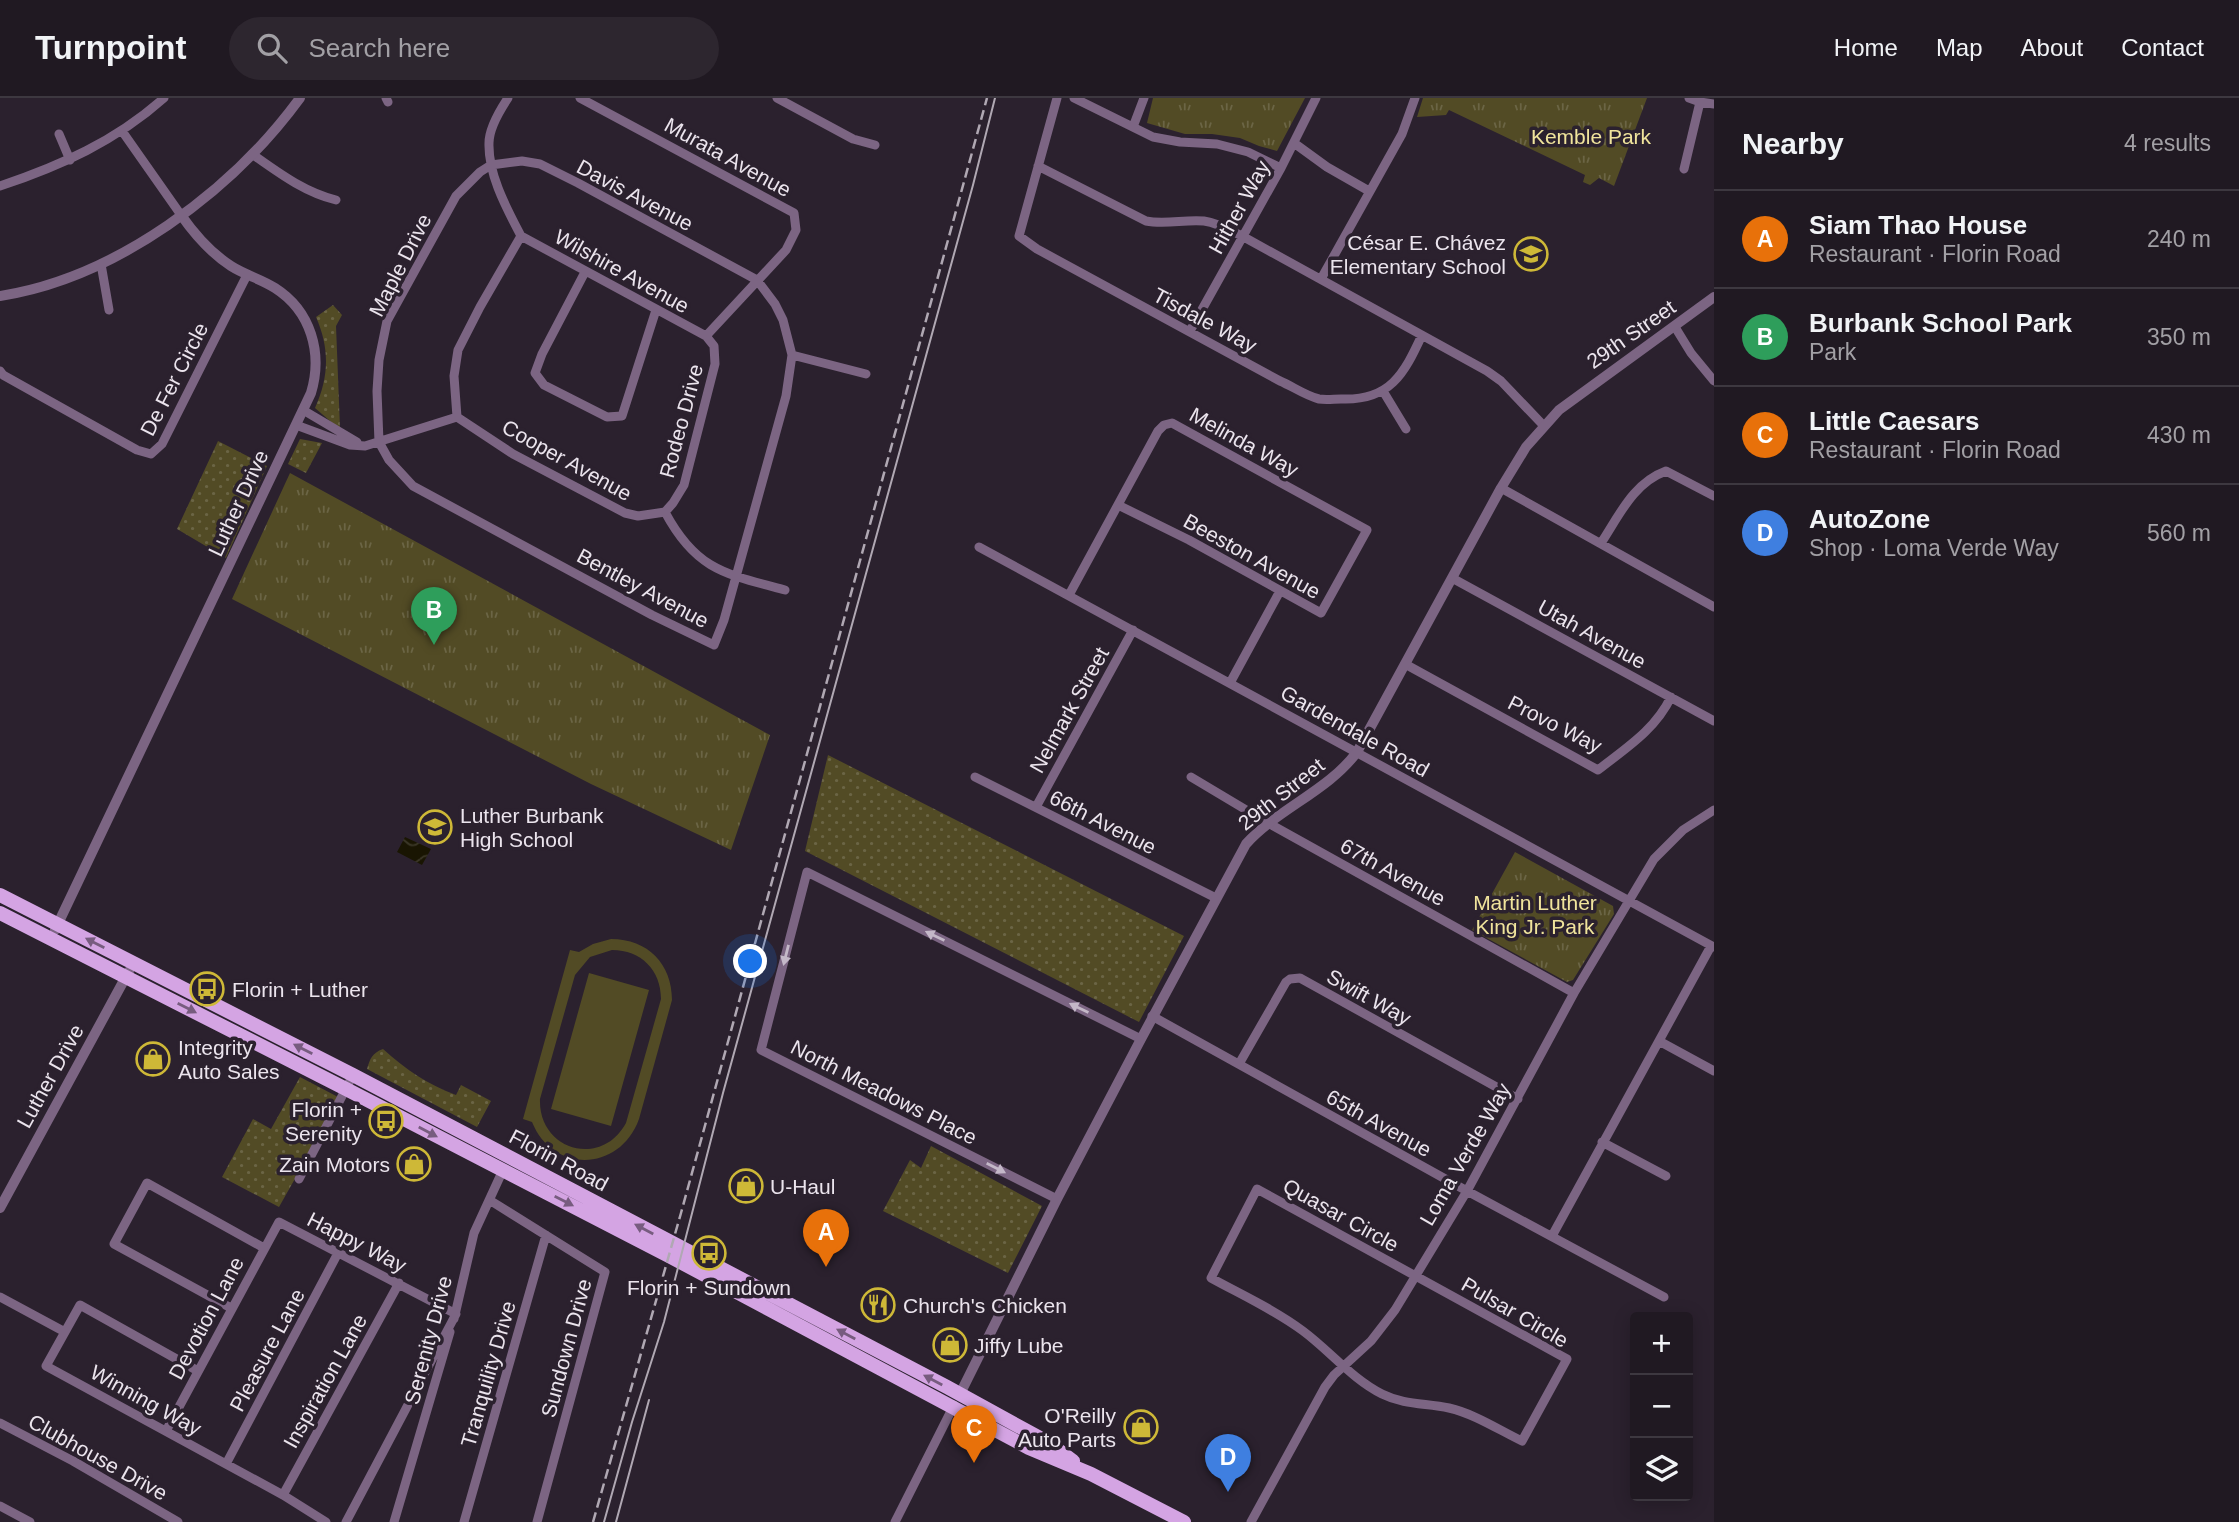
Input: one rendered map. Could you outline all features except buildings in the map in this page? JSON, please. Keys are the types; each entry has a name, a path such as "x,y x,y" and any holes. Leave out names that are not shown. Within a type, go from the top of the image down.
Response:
{"main road":[{"name":"Florin Road","path":"0,895 133,963 503,1170 957,1400 1049,1443 1091,1474 1184,1522"},
{"name":"Florin Road","path":"0,914 126,977 524,1166 957,1400"},
{"path":"503,1170 524,1166"}],"street":[{"path":"0,187 70,160 122,131 164,98"},
{"path":"0,296 44,285 101,264 161,230 252,154 300,98"},
{"path":"296,425 350,445 365,446 457,417 454,376 458,350 521,236 491,165 488,141 499,111 508,98"},
{"name":"Murata Avenue","path":"580,98 794,213 796,230 786,250 706,336"},
{"path":"777,98 853,139 876,145"},
{"path":"1057,98 1038,166 1146,221 1206,221 1221,225 1501,381 1544,426"},
{"path":"1074,98 1153,137 1217,144 1248,152 1281,168"},
{"path":"1133,128 1144,98"},
{"name":"Hither Way","path":"1190,331 1281,168 1316,98"},
{"path":"1321,279 1402,134 1415,98"},
{"path":"1689,98 1714,104"},
{"path":"1684,169 1700,102"},
{"name":"Luther Drive","path":"51,939 311,393 316,367 314,342 307,324 287,297 215,254 199,239 122,131"},
{"path":"59,134 70,160"},
{"path":"1294,143 1327,167 1369,191"},
{"path":"252,154 302,188 336,200"},
{"name":"Davis Avenue","path":"491,165 522,161 540,164 757,280"},
{"name":"Maple Drive","path":"379,442 379,360 387,321 456,196 491,165"},
{"name":"Tisdale Way","path":"1038,166 1019,236 1037,250 1280,381 1319,399 1350,400 1383,391 1393,384 1408,366 1422,335"},
{"name":"Wilshire Avenue","path":"521,236 706,336"},
{"path":"101,264 109,310"},
{"path":"585,272 542,354 535,373 544,385 607,417 622,416 656,310"},
{"name":"De Fer Circle","path":"0,371 137,450 151,454 162,444 247,275"},
{"name":"Bentley Avenue","path":"379,442 389,460 413,486 652,615 714,645 724,620 786,397 792,355 783,320 757,280"},
{"name":"29th Street","path":"957,1400 1057,1199 1247,844 1268,823 1335,777 1357,752 1526,447 1574,398 1714,297"},
{"path":"1675,327 1690,353 1714,380"},
{"name":"Rodeo Drive","path":"665,512 684,485 715,364 714,346 706,336"},
{"path":"792,355 866,374"},
{"path":"1383,391 1406,429"},
{"path":"303,410 365,446"},
{"name":"Cooper Avenue","path":"457,417 513,454 625,513 638,516 665,512"},
{"name":"Melinda Way","path":"1069,595 1158,431 1164,425 1172,423 1367,530"},
{"path":"1601,543 1623,507 1651,476 1665,471 1714,496"},
{"path":"1502,488 1714,607"},
{"name":"Beeston Avenue","path":"1118,505 1189,540 1321,613 1367,530"},
{"path":"665,512 690,551 706,562 735,576 785,590"},
{"name":"Gardendale Road","path":"979,547 1712,947"},
{"name":"Utah Avenue","path":"1452,578 1714,721"},
{"path":"1230,683 1280,590"},
{"name":"Nelmark Street","path":"1036,807 1133,630"},
{"name":"Provo Way","path":"1405,664 1598,770 1649,730 1665,710 1671,697"},
{"name":"66th Avenue","path":"975,777 1216,898"},
{"name":"67th Avenue","path":"1191,777 1268,823 1574,993"},
{"name":"Loma Verde Way","path":"1251,1522 1325,1388 1344,1365 1383,1328 1467,1191 1574,993 1654,859 1683,830 1714,810"},
{"name":"North Meadows Place","path":"1057,1199 761,1050 807,872 1141,1038"},
{"path":"1552,1236 1712,947"},
{"name":"Luther Drive","path":"0,1208 133,963"},
{"name":"Swift Way","path":"1239,1064 1286,982 1300,978 1518,1099"},
{"name":"65th Avenue","path":"1153,1016 1664,1297"},
{"path":"1660,1041 1714,1072"},
{"path":"299,1179 350,1082"},
{"path":"1602,1142 1665,1177"},
{"name":"Serenity Drive","path":"394,1522 456,1314 474,1233 503,1170"},
{"path":"231,1308 114,1244 147,1183 264,1248"},
{"name":"Quasar Circle","path":"1344,1365 1284,1318 1211,1278 1257,1189 1415,1275"},
{"name":"Sundown Drive","path":"491,1201 605,1272 537,1522"},
{"name":"Happy Way","path":"279,1222 456,1314"},
{"name":"Devotion Lane","path":"166,1431 279,1222"},
{"name":"Tranquility Drive","path":"464,1522 546,1235"},
{"name":"Pleasure Lane","path":"226,1464 338,1253"},
{"name":"Pulsar Circle","path":"1344,1365 1368,1386 1393,1399 1463,1412 1522,1441 1567,1359 1415,1275"},
{"name":"Inspiration Lane","path":"283,1495 399,1283"},
{"path":"0,1297 65,1332 80,1306 198,1371"},
{"path":"346,1522 456,1314"},
{"name":"Winning Way","path":"65,1332 46,1366 283,1495 326,1522"},
{"path":"908,1522 897,1519 957,1400"},
{"name":"Clubhouse Drive","path":"0,1423 73,1461 178,1522"},
{"path":"0,1506 30,1522"}],"green space":[{"path":"1153,98 1305,98 1277,151 1240,138 1185,134 1147,123"},
{"name":"Kemble Park","path":"1423,98 1647,98 1614,186 1599,178 1590,185 1583,182 1585,175 1449,110 1446,115 1417,117"},
{"path":"333,305 342,315 336,326 340,428 315,408 323,385 326,363 324,340 316,317"},
{"path":"300,439 322,443 306,473 288,464"},
{"path":"218,441 267,466 226,558 177,529"},
{"path":"290,473 770,735 731,850 591,784 232,599"},
{"path":"828,755 1184,936 1139,1022 805,851"},
{"name":"Martin Luther King Jr. Park","path":"1515,852 1613,906 1614,914 1573,980 1567,982 1472,930"},
{"path":"611,939 624,940 647,949 668,975 672,1000 639,1119 630,1136 617,1149 602,1157 586,1160 570,1158 555,1151 542,1139 532,1122 523,1119 570,950 579,952 593,944","holes":["612,950 640,958 653,971 661,999 626,1123 615,1137 602,1146 587,1149 573,1147 560,1141 549,1131 542,1117 540,1099 575,975 590,957"]},
{"path":"589,973 649,990 611,1126 551,1109"},
{"path":"383,1049 435,1086 456,1095 461,1085 491,1101 477,1127 367,1069 376,1052"},
{"path":"300,1077 338,1097 336,1106 279,1207 222,1177 253,1119 271,1129"},
{"path":"931,1146 1042,1206 1008,1273 883,1211 910,1160 921,1168"}],"water":[{"path":"405,837 431,849 422,865 397,852"}],"tram line":[{"path":"604,1522 664,1322 723,1093 995,98"},
{"path":"616,1522 649,1400"}],"railway":[{"path":"593,1522 681,1213 987,98"}],"place":[{"name":"César E. Chávez Elementary School","path":"1531,254"},
{"name":"Burbank School Park","path":"434,645"},
{"name":"Luther Burbank High School","path":"435,827"},
{"name":"Florin + Luther","path":"207,989"},
{"name":"Integrity Auto Sales","path":"153,1059"},
{"name":"Florin + Serenity","path":"386,1121"},
{"name":"Zain Motors","path":"414,1164"},
{"name":"U-Haul","path":"746,1186"},
{"name":"Florin + Sundown","path":"709,1253"},
{"name":"Siam Thao House","path":"826,1267"},
{"name":"Church's Chicken","path":"878,1305"},
{"name":"Jiffy Lube","path":"950,1345"},
{"name":"O'Reilly Auto Parts","path":"1141,1427"},
{"name":"Little Caesars","path":"974,1463"},
{"name":"AutoZone","path":"1228,1492"}]}
